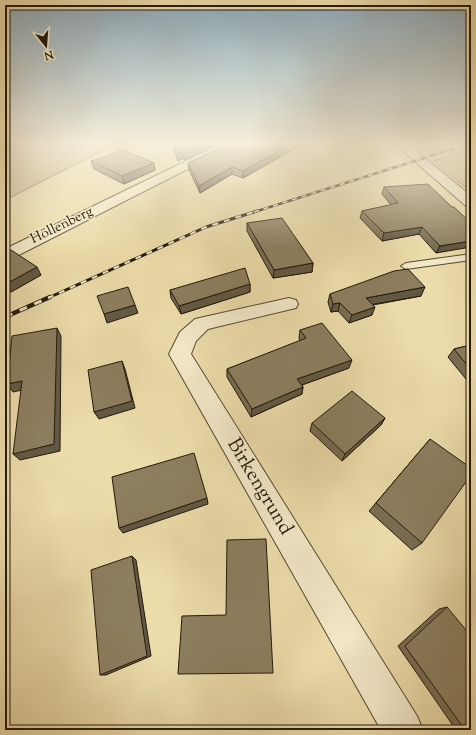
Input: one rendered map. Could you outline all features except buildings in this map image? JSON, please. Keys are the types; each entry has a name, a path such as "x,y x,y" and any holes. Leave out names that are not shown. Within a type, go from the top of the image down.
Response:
{"street":[{"name":"Höllenberg","path":"5,255 158,179"},
{"path":"443,179 471,203"},
{"name":"Birkengrund","path":"289,304 202,324 188,337 180,354 403,730"}],"lane":[{"path":"406,266 471,257"}],"shaded area":[{"path":"5,179 46,179 5,200"},
{"path":"455,179 471,179 471,192"}],"railway":[{"path":"254,212 357,179"},
{"path":"48,298 206,227 257,211"},
{"path":"5,317 50,297"}]}
